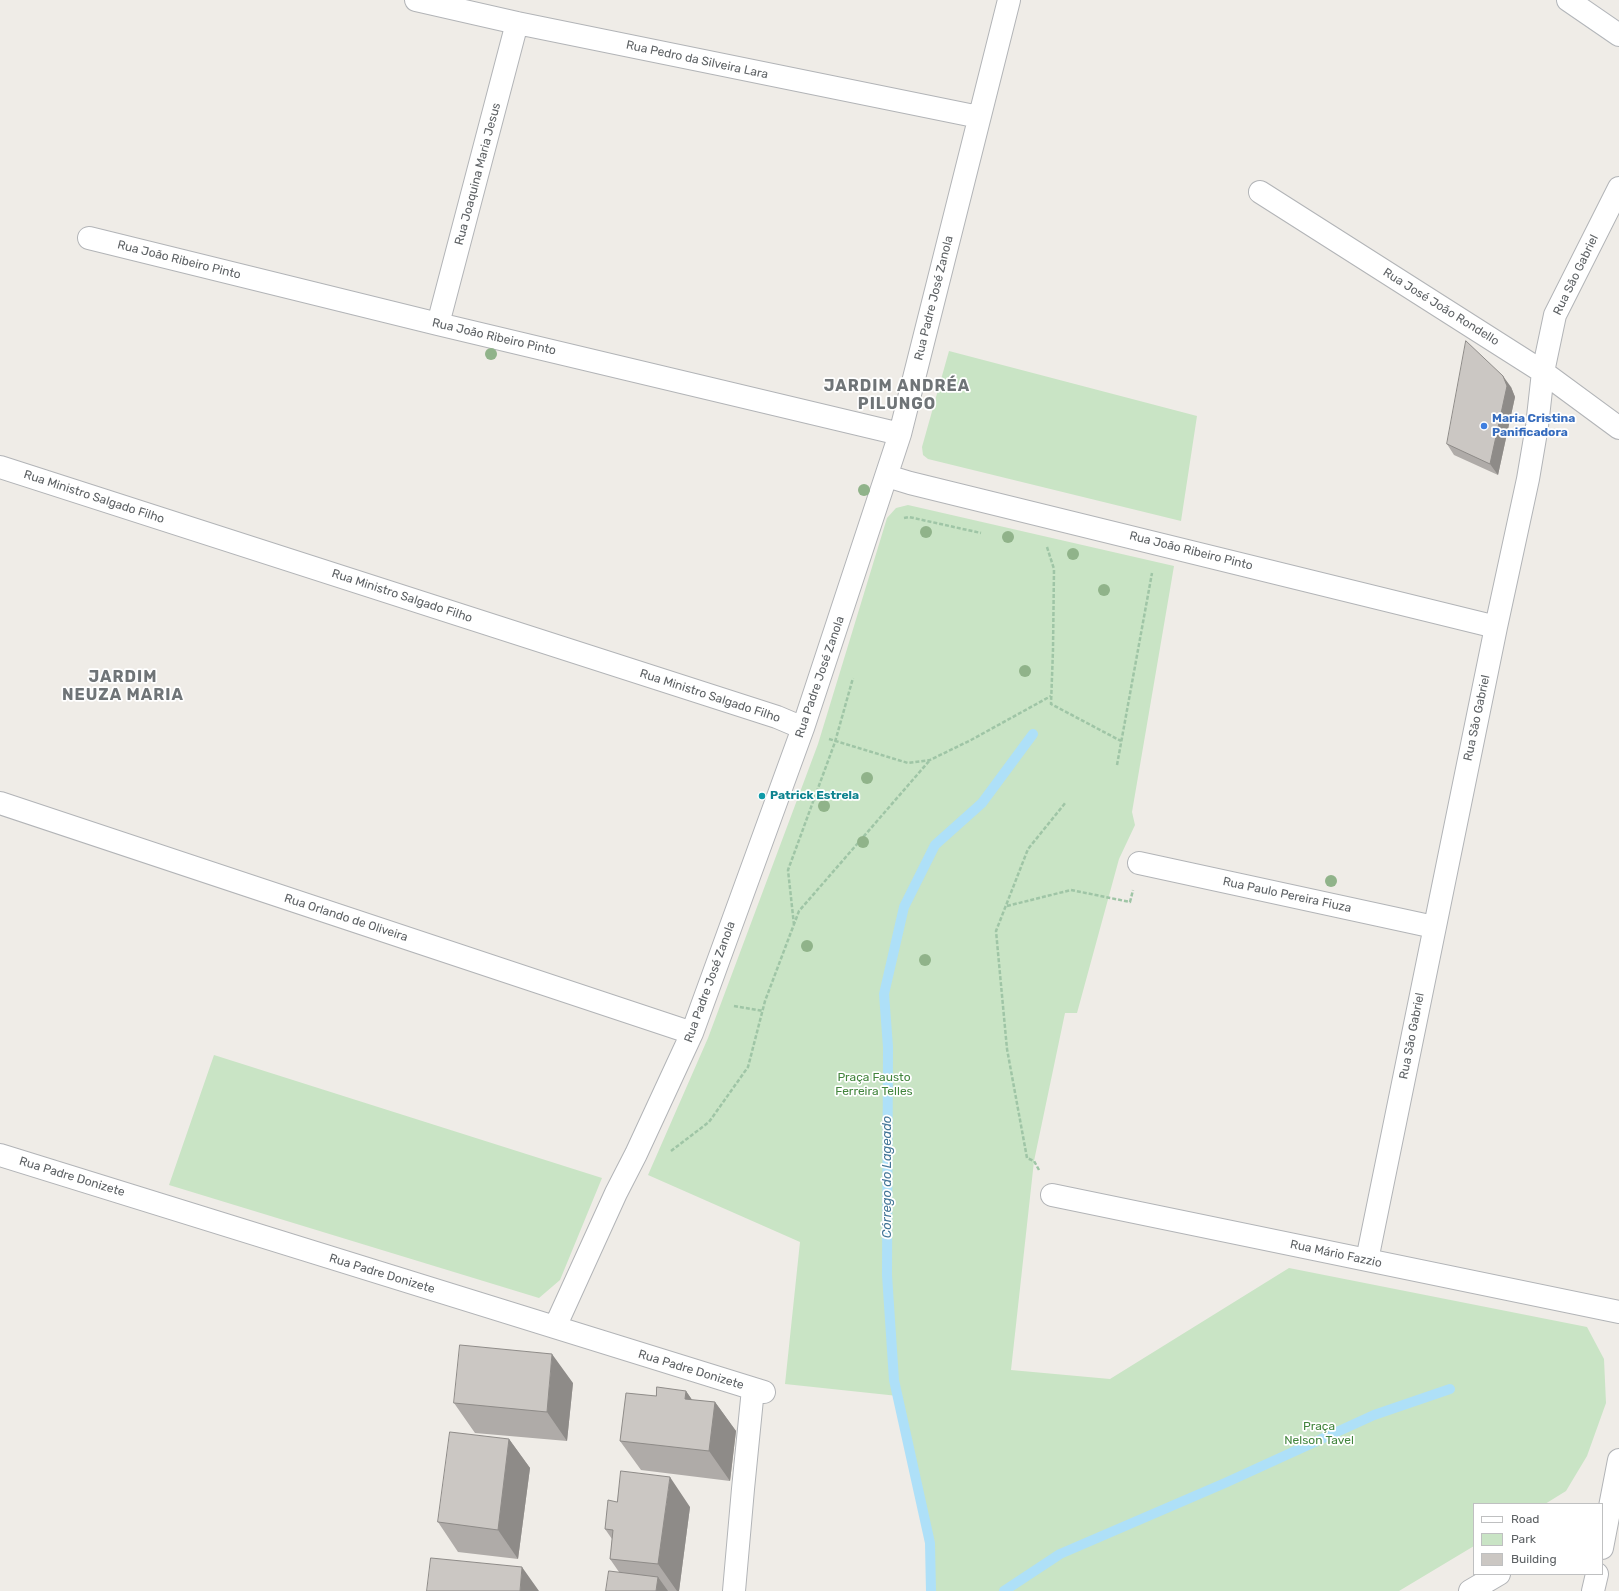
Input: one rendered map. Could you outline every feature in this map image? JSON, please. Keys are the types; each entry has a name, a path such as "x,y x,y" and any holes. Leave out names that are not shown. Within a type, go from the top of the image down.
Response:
{"street":[{"name":"Rua Pedro da Silveira Lara","path":"416,0 517,23 979,117"},
{"name":"Rua Padre José Zanola","path":"555,1327 616,1193 636,1154 692,1033 803,728 900,434 1009,0"},
{"path":"1568,0 1619,35"},
{"name":"Rua Joaquina Maria Jesus","path":"438,324 517,23"},
{"name":"Rua São Gabriel","path":"1367,1260 1434,927 1528,479 1537,426 1543,372 1555,315 1619,188"},
{"name":"Rua José João Rondello","path":"1260,192 1543,372 1619,428"},
{"name":"Rua João Ribeiro Pinto","path":"89,238 438,324 900,434"},
{"name":"Rua Ministro Salgado Filho","path":"0,467 770,714 803,728"},
{"name":"Rua João Ribeiro Pinto","path":"887,476 910,483 1496,627"},
{"name":"Rua Orlando de Oliveira","path":"0,803 692,1033"},
{"name":"Rua Paulo Pereira Fiuza","path":"1139,863 1434,927"},
{"name":"Rua Padre Donizete","path":"0,1155 758,1391 743,1489 734,1591"},
{"name":"Rua Mário Fazzio","path":"1052,1195 1619,1312"},
{"path":"1603,1539 1606,1512 1619,1460"},
{"path":"1470,1591 1497,1575"},
{"path":"1593,1591 1597,1575"}],"path":[{"path":"899,519 909,518 986,534"},
{"path":"1040,546 1055,549"},
{"path":"1047,547 1054,569 1051,704 1121,742"},
{"path":"1116,765 1152,572"},
{"path":"794,925 788,870 835,742 854,673"},
{"path":"835,742 908,763 930,760 971,740 1051,696"},
{"path":"709,1122 748,1067 765,1001 799,911 930,760"},
{"path":"1052,1195 1034,1161 1027,1158 1007,1049 996,931 1028,849 1066,802"},
{"path":"1006,906 1071,890 1130,902"}],"green space":[{"path":"949,351 1197,416 1181,521 928,459 923,455 922,447"},
{"name":"Praça Fausto Ferreira Telles","path":"908,505 1174,566 1132,812 1135,825 1119,859 1077,1013 1065,1013 1034,1161 1011,1370 1110,1379 1289,1268 1587,1327 1604,1359 1606,1403 1587,1456 1566,1491 1547,1503 1473,1503 1473,1547 1399,1591 931,1591 930,1543 898,1396 785,1384 800,1242 648,1175 708,1038 818,744 887,518 896,508"},
{"path":"214,1055 602,1178 560,1280 539,1298 169,1185"}],"building":[{"name":"Maria Cristina Panificadora","path":"1466,341 1503,376 1507,386 1490,464 1447,444"},
{"path":"460,1345 552,1354 547,1412 454,1403"},
{"path":"657,1387 686,1391 685,1399 715,1402 709,1451 620,1441 626,1393 656,1396"},
{"path":"450,1432 509,1439 498,1530 438,1522"},
{"path":"621,1471 670,1477 658,1564 610,1559 613,1530 605,1529 608,1500 617,1502"},
{"path":"431,1558 522,1567 520,1591 427,1591"},
{"path":"609,1571 658,1577 656,1591 606,1591"}],"waterway":[{"name":"Córrego do Lageado","path":"931,1591 930,1543 894,1380 887,1275 888,1047 884,994 904,907 935,845 982,803 1033,734"},
{"path":"1004,1591 1060,1554 1225,1483 1374,1415 1450,1389"}],"place":[{"name":"Maria Cristina Panificadora","path":"1484,426"},
{"name":"Patrick Estrela","path":"762,796"}],"district":[{"name":"JARDIM ANDRÉA PILUNGO","path":"897,395"},
{"name":"JARDIM NEUZA MARIA","path":"123,686"}],"park label":[{"name":"Praça Nelson Tavel","path":"1319,1434"}]}
